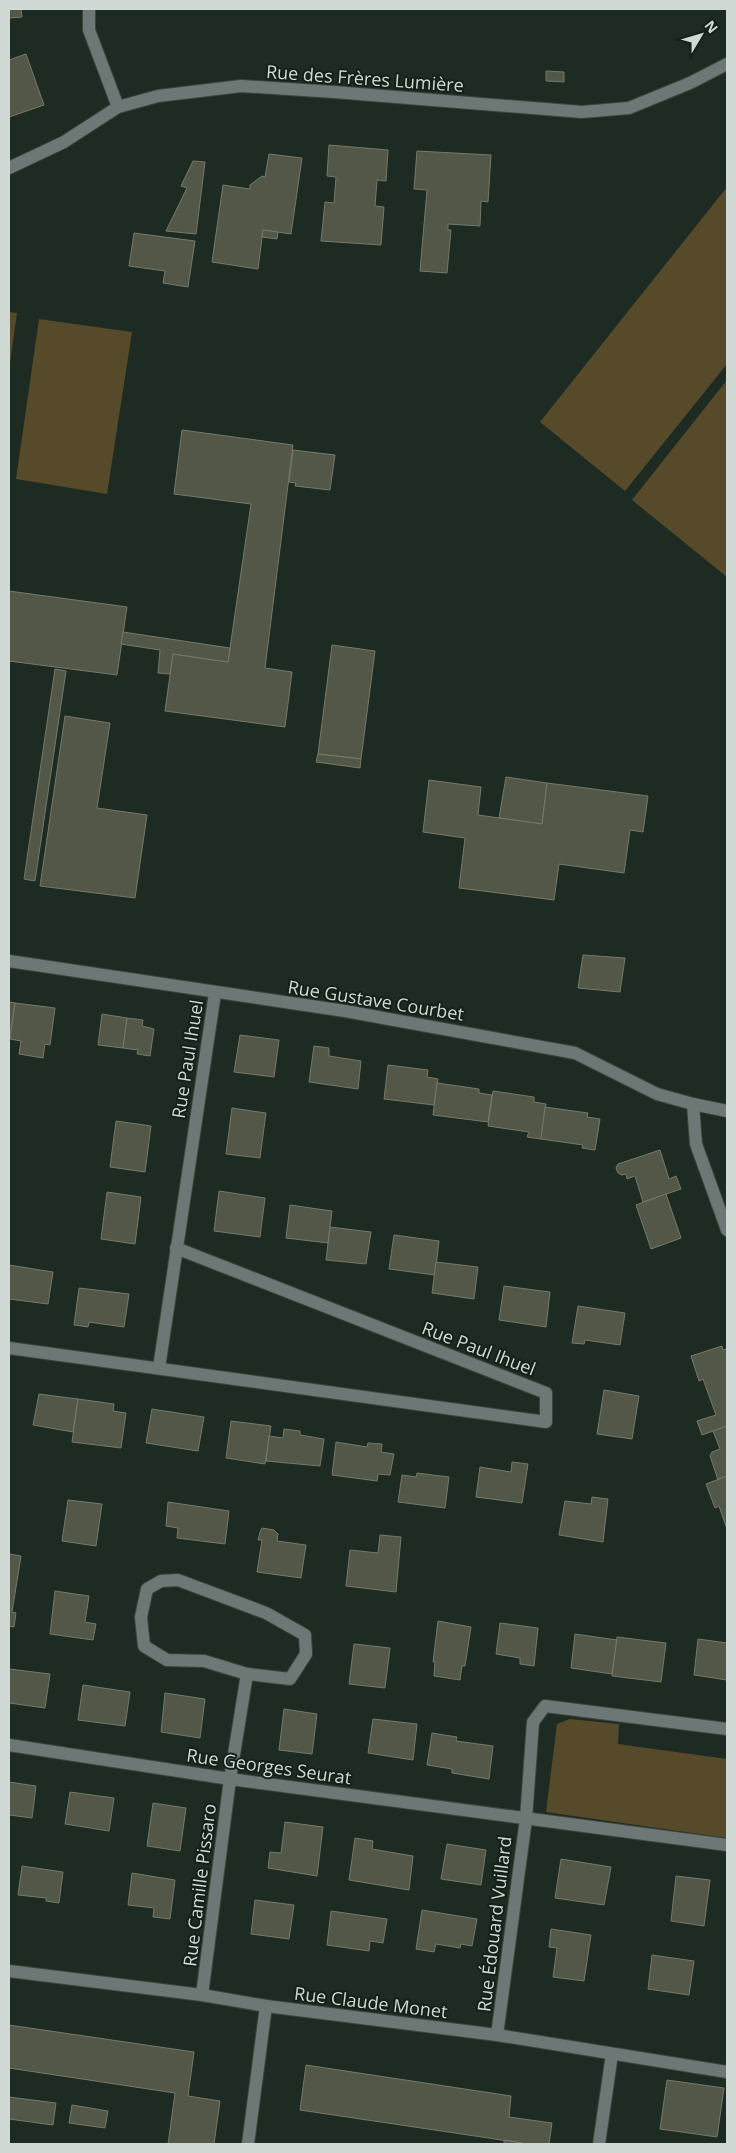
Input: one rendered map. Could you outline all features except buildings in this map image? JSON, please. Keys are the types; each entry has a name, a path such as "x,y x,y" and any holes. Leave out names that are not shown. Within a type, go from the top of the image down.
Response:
{"street":[{"path":"89,9 89,30 118,107"},
{"name":"Rue des Frères Lumière","path":"9,168 64,142 118,107 158,96 241,86 591,111 629,108 690,83 727,64"},
{"name":"Rue Gustave Courbet","path":"9,962 345,1011 575,1052 657,1094 693,1104 727,1110"},
{"name":"Rue Paul Ihuel","path":"159,1368 214,993"},
{"path":"693,1104 696,1144 727,1230"},
{"name":"Rue Paul Ihuel","path":"9,1348 546,1422 546,1393 176,1248"},
{"path":"178,1580 266,1613 305,1635 306,1654 290,1679 247,1674 204,1661 167,1660 144,1646 141,1617 147,1588 162,1581 178,1580"},
{"name":"Rue Camille Pissaro","path":"202,1995 230,1779 247,1674"},
{"name":"Rue Édouard Vuillard","path":"497,2035 526,1818 533,1722 545,1706 727,1729"},
{"name":"Rue Georges Seurat","path":"9,1745 230,1779 727,1846"},
{"name":"Rue Claude Monet","path":"9,1971 497,2035 727,2072"},
{"path":"248,2144 266,2006"},
{"path":"599,2144 612,2054"}],"shaded area":[{"path":"727,187 727,364 625,491 540,422"},
{"path":"9,312 17,313 9,370"},
{"path":"39,319 132,332 107,494 16,479"},
{"path":"727,380 727,577 632,500"},
{"path":"570,1719 619,1724 618,1744 727,1759 727,1838 546,1812 557,1724"}]}
